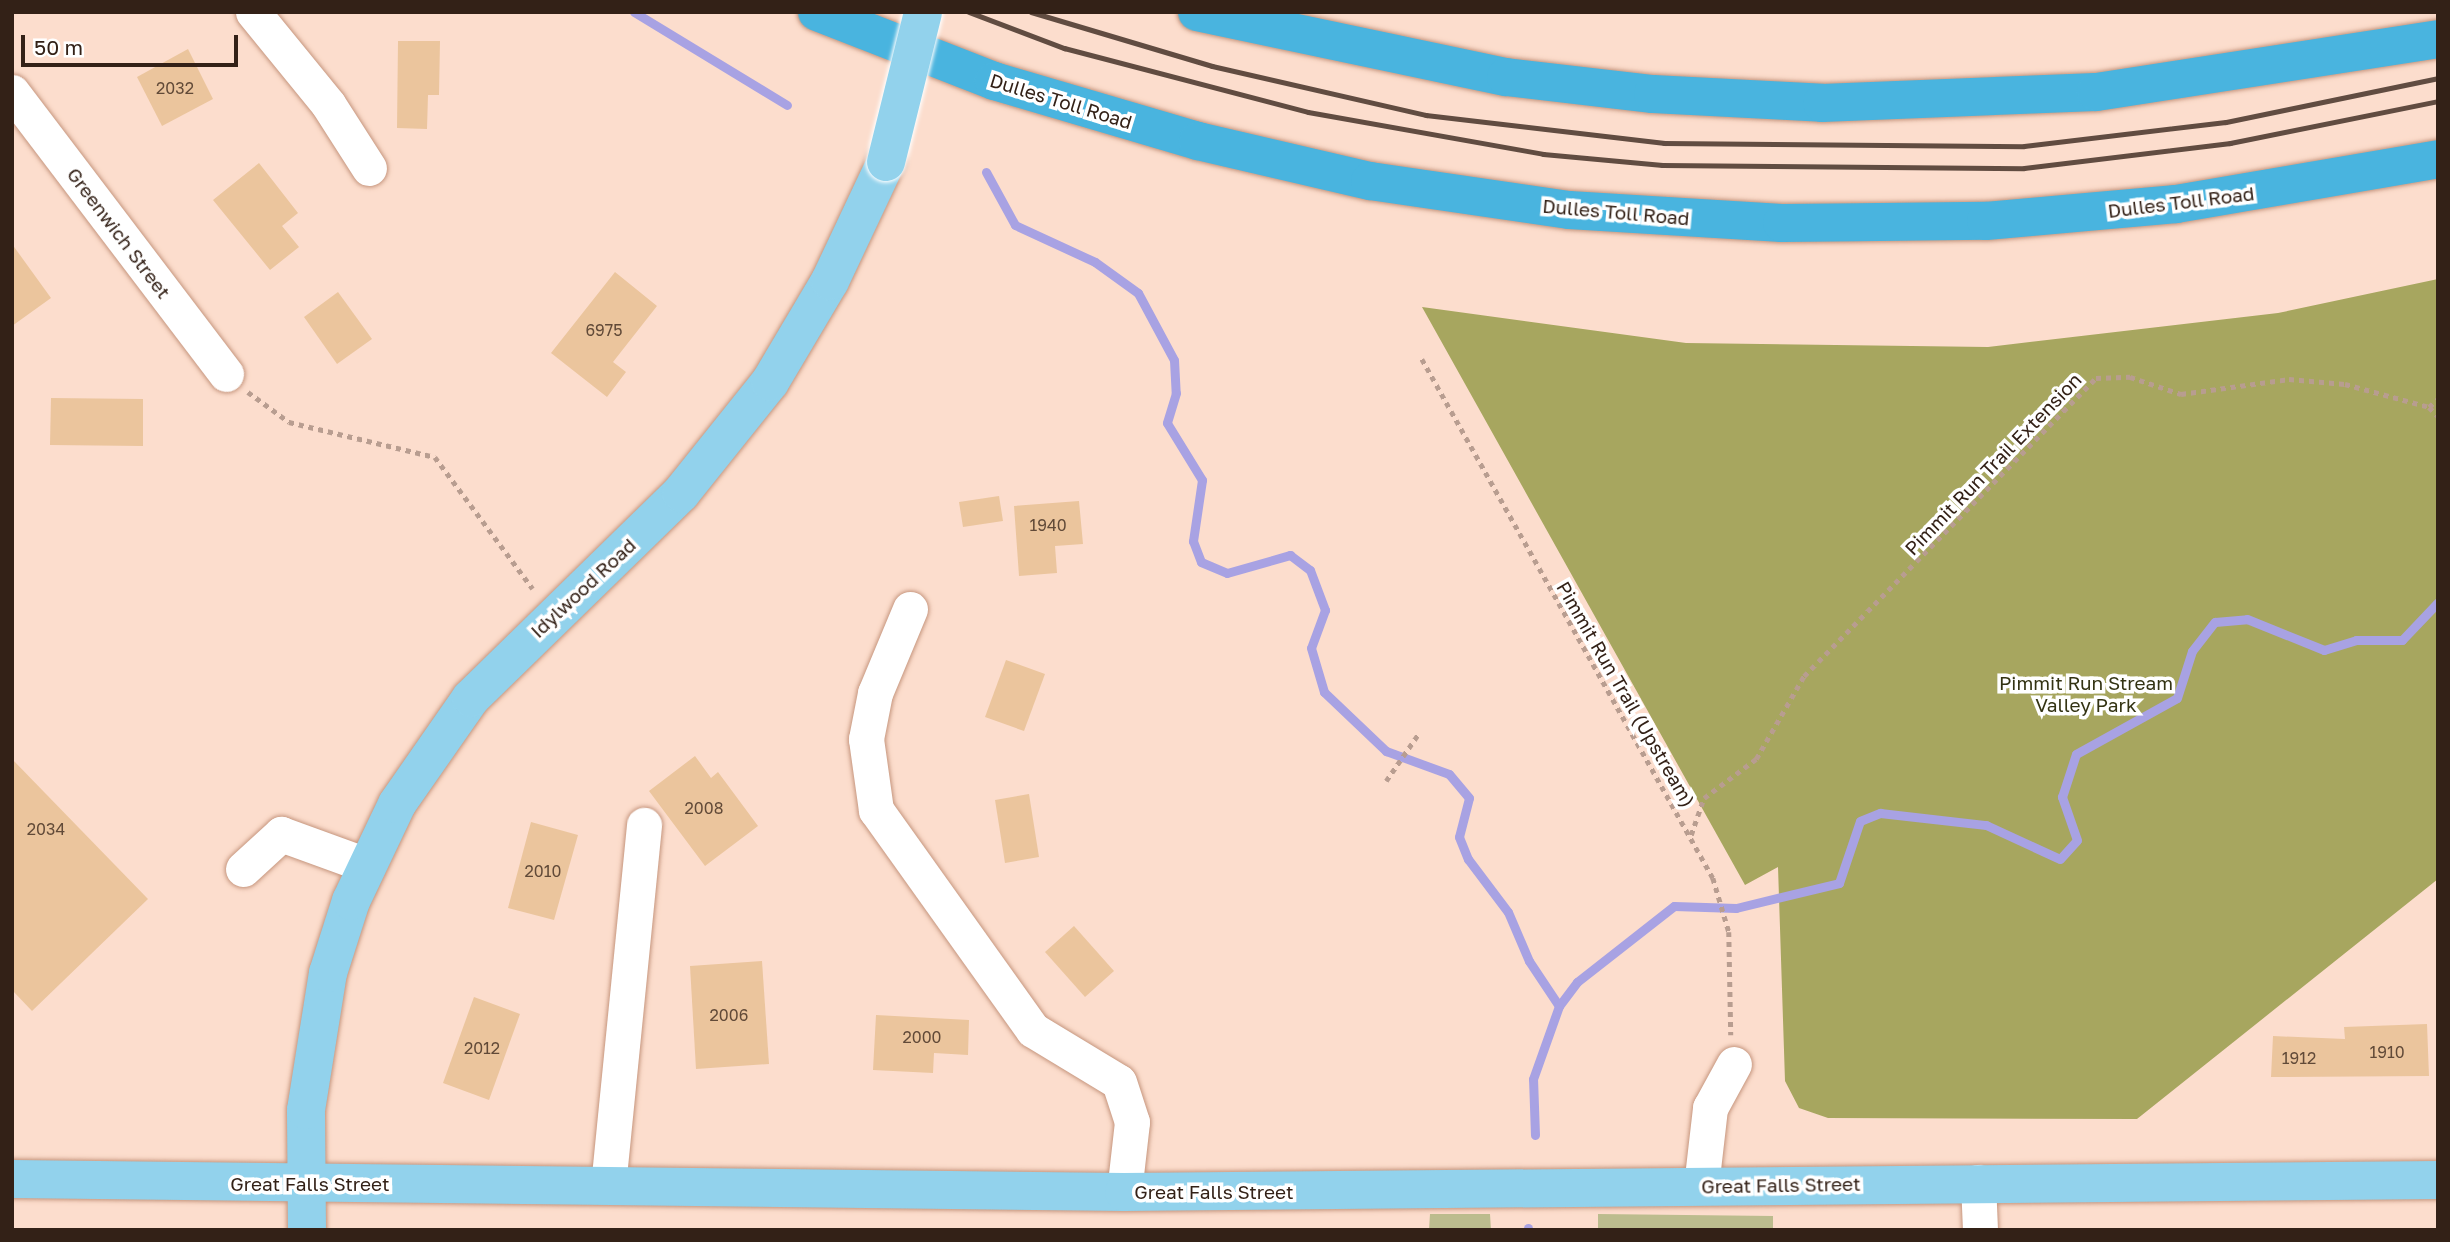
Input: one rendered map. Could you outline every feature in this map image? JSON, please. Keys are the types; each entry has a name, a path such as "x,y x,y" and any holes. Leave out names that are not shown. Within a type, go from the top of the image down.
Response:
{"highway":[{"name":"Dulles Toll Road","path":"817,12 994,81 1198,141 1438,193 1625,215 1848,224 2036,218 2237,195 2438,159"},
{"path":"1197,12 1506,77 1653,94 1822,103 2096,92 2438,39"}],"main road":[{"name":"Idylwood Road","path":"307,1230 304,1185 316,1031 328,973 366,865 397,804 471,698 681,493 770,382 830,281 886,162 923,12"},
{"name":"Great Falls Street","path":"12,1180 1124,1192 1978,1182 2438,1180"}],"street":[{"path":"253,12 328,104 369,168"},
{"name":"Greenwich Street","path":"12,92 226,374"},
{"name":"Great Falls Street","path":"910,609 875,693 866,739 876,810 1033,1030 1119,1082 1132,1122 1124,1192"},
{"path":"608,1186 644,825"},
{"path":"243,869 281,834 366,865"},
{"path":"1701,1186 1710,1108 1734,1064"},
{"path":"1978,1182 1980,1230"}],"path":[{"name":"Pimmit Run Trail (Upstream)","path":"1422,359 1713,878 1729,932 1734,1064"},
{"path":"226,374 289,422 435,457 533,589"},
{"name":"Pimmit Run Trail Extension","path":"1691,835 1703,798 1756,759 1804,676 2096,378 2130,377 2181,394 2289,379 2345,384 2429,407"},
{"path":"2438,399 2429,407 2438,416"},
{"path":"1386,781 1419,733"}],"green space":[{"name":"Pimmit Run Stream Valley Park","path":"2438,279 2438,879 2137,1119 1828,1118 1799,1108 1785,1081 1778,867 1745,885 1422,307 1686,343 1988,347 2278,313"},
{"path":"1430,1214 1490,1214 1491,1230 1429,1230"},
{"path":"1598,1214 1773,1216 1773,1230 1598,1230"}],"building":[{"path":"398,41 440,41 439,95 428,95 427,129 397,128"},
{"path":"188,49 213,99 162,126 137,77"},
{"path":"259,163 298,213 282,226 299,247 270,270 213,200"},
{"path":"12,244 51,298 12,326"},
{"path":"615,272 657,306 613,362 626,372 607,397 551,353"},
{"path":"338,292 372,339 337,364 304,317"},
{"path":"51,398 143,399 143,446 50,445"},
{"path":"999,496 1003,521 963,527 959,502"},
{"path":"1079,501 1083,544 1055,546 1057,573 1019,576 1014,506"},
{"path":"1006,660 1045,674 1024,731 985,717"},
{"path":"695,756 711,778 718,772 758,826 705,866 649,791"},
{"path":"12,759 148,899 32,1011 12,990"},
{"path":"1029,794 1039,857 1005,863 995,800"},
{"path":"531,822 578,835 554,920 508,908"},
{"path":"1074,926 1114,971 1085,997 1045,952"},
{"path":"762,961 769,1064 696,1069 690,966"},
{"path":"474,997 520,1014 489,1100 443,1083"},
{"path":"876,1015 969,1020 968,1055 934,1053 933,1073 873,1070"},
{"path":"2427,1024 2429,1076 2271,1077 2273,1036 2345,1039 2344,1027"}],"waterway":[{"path":"634,12 787,105"},
{"path":"986,172 1015,225 1095,262 1138,293 1174,360 1176,393 1167,423 1202,480 1193,541 1201,562 1227,573 1290,555 1310,570 1325,610 1311,648 1324,692 1386,751 1449,774 1469,798 1459,837 1468,859 1508,912 1529,961 1559,1006"},
{"path":"1535,1135 1533,1079 1559,1006 1577,982 1674,906 1736,908 1839,883 1860,821 1880,813 1986,825 2060,859 2077,840 2062,797 2076,754 2177,698 2192,651 2215,622 2247,619 2324,650 2356,640 2402,640 2438,602"}],"railway":[{"path":"969,12 1064,48 1308,112 1543,154 1662,165 2024,168 2230,143 2438,101"},
{"path":"1031,12 1212,66 1426,115 1664,143 2024,146 2226,122 2438,78"}]}
